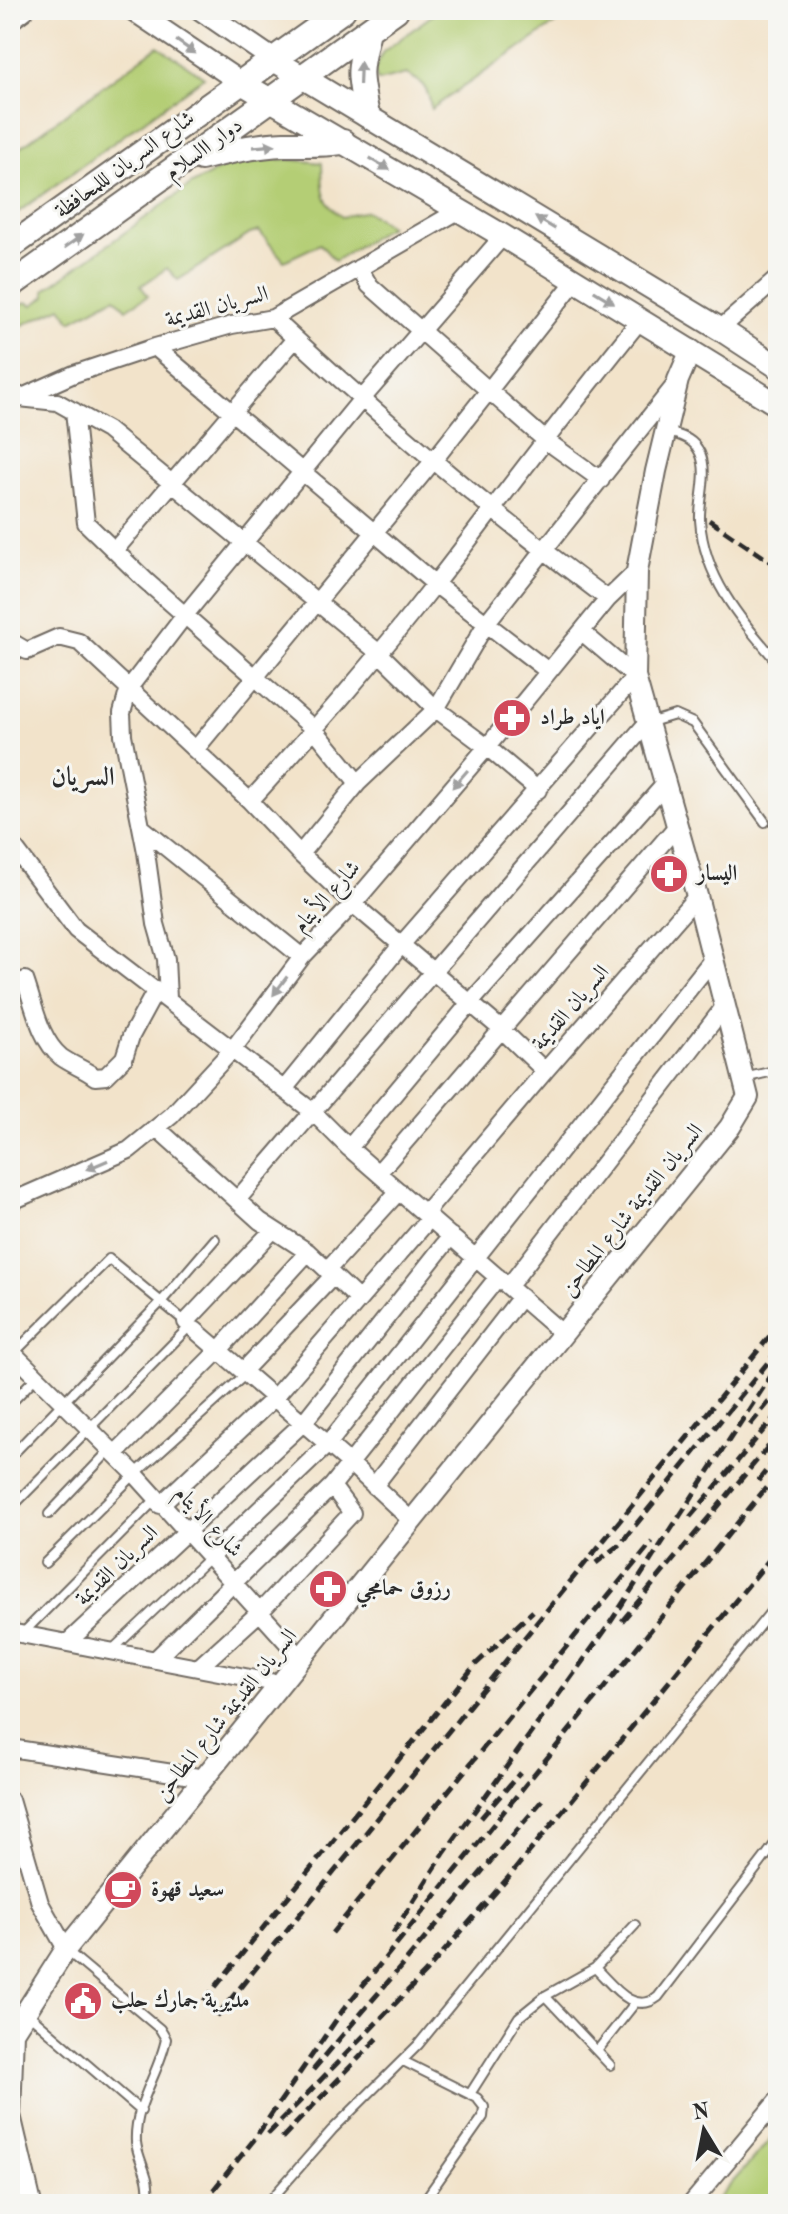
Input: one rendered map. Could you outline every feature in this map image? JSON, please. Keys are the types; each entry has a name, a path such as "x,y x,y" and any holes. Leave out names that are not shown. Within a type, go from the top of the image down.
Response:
{"main road":[{"name":"دوار االسلام","path":"240,82 343,10"},
{"name":"دوار االسلام","path":"10,286 396,10"},
{"path":"367,115 358,67 368,31"},
{"path":"274,60 778,367"},
{"path":"240,82 503,236 778,405"},
{"name":"شارع السريان لللمحافظة","path":"10,247 240,82"},
{"path":"187,161 242,148 285,144 318,146 343,142"}],"street":[{"path":"10,22 26,10"},
{"path":"133,10 240,82"},
{"path":"201,10 274,60"},
{"name":"السريان القديمة","path":"14,398 155,347 232,325 273,318 458,211"},
{"path":"25,980 47,1042 62,1057 95,1077 106,1076 124,1058 131,1036 162,994 166,959 156,924 123,735 122,713 129,688 361,400 503,236"},
{"path":"359,268 369,285 544,439 601,480"},
{"path":"720,329 778,278"},
{"path":"195,750 434,460 576,280"},
{"path":"273,318 361,400 545,552 608,599"},
{"path":"250,801 315,730 435,584 544,439 641,319"},
{"path":"115,550 295,339"},
{"path":"155,347 435,584 548,671"},
{"name":"السريان القديمة شارع المطاحن","path":"31,2204 10,2115 13,2032 24,2011 66,1949 730,1127 748,1097 697,896 635,677 637,571 665,431 678,380 691,350"},
{"path":"300,854 358,783 436,709 487,622 678,380"},
{"name":"السريان القديمة","path":"14,398 57,402 107,430 379,653 436,709 538,790"},
{"path":"74,411 86,523 315,730 358,783"},
{"name":"شارع الأيتام","path":"10,1202 114,1158 158,1129 233,1049 302,957 353,904 608,599 637,571"},
{"path":"285,1088 401,945 635,677 582,632"},
{"name":"السريان القديمة","path":"10,641 27,651 59,637 79,642 250,801 353,904 501,1029 545,1071"},
{"path":"237,1200 647,723"},
{"path":"349,1148 470,1003 665,784"},
{"path":"378,1173 677,826"},
{"path":"141,827 302,957"},
{"path":"10,842 76,930 285,1088 349,1148 563,1334"},
{"name":"السريان القديمة","path":"158,1502 274,1398 359,1300 545,1071 697,896"},
{"path":"210,1557 328,1444 712,960"},
{"path":"374,1486 509,1286 724,1007"},
{"path":"158,1129 273,1230 308,1252 359,1300"},
{"path":"245,1373 399,1191"},
{"path":"273,1230 191,1326 351,1464 413,1522"},
{"name":"السريان القديمة","path":"67,1643 303,1423 451,1236"},
{"path":"112,1452 219,1350 308,1252"},
{"path":"155,1660 332,1486 509,1286"},
{"name":"شارع الأيتام","path":"12,1352 135,1474 302,1659"},
{"path":"198,1668 260,1612 352,1513 332,1486"},
{"path":"16,1634 281,1684"},
{"path":"10,1748 205,1778"},
{"path":"10,1800 40,1903 66,1949"},
{"path":"691,2204 778,2100"}],"lane":[{"path":"665,431 686,437 699,450 703,461 700,520 716,580 735,613 778,663"},
{"path":"647,723 675,715 693,723 765,822"},
{"path":"743,1078 778,1070"},
{"path":"10,1457 161,1302 215,1239"},
{"path":"10,1509 191,1326 109,1259 12,1352"},
{"path":"45,1563 135,1474 245,1373"},
{"path":"10,1404 36,1377"},
{"path":"49,1514 112,1452"},
{"path":"16,1634 158,1502"},
{"path":"111,1651 210,1557"},
{"path":"267,2204 332,2130 403,2061 778,1603"},
{"path":"595,1968 635,2003 643,2004 658,1997 778,1840"},
{"path":"470,2094 509,2030 525,2011 595,1968 635,1925"},
{"path":"66,1949 160,2029 166,2039 162,2059 148,2087 141,2111 136,2144 147,2180 149,2204"},
{"path":"545,1996 610,2065"},
{"path":"597,2051 635,2003"},
{"path":"24,2011 141,2111"},
{"path":"403,2061 470,2094 484,2107 483,2117 422,2204"}],"green space":[{"path":"439,10 575,10 431,109 427,92 417,80 406,74 378,81 374,72 383,52"},
{"path":"158,46 204,77 10,218 10,155"},
{"path":"285,159 322,163 326,200 342,217 366,211 390,226 335,261 320,244 284,261 259,231 178,280 167,268 141,286 148,296 126,309 115,297 71,321 61,307 10,331 10,312 26,302 33,305 46,296 45,290 192,184 222,168 250,160"},
{"path":"778,2131 778,2204 713,2204"}],"railway":[{"path":"709,520 778,567"},
{"path":"217,2016 778,1326"},
{"path":"596,1563 620,1544 778,1350"},
{"path":"393,1933 445,1852 606,1629 778,1365"},
{"path":"750,1425 778,1391"},
{"path":"690,1517 778,1413"},
{"path":"622,1621 778,1435"},
{"path":"758,1481 778,1456"},
{"path":"202,2204 253,2141 343,2010 778,1473"},
{"path":"332,1933 652,1542"},
{"path":"268,2134 425,1973 507,1879 778,1549"},
{"path":"204,2001 475,1665 533,1611"},
{"path":"481,1818 520,1773"},
{"path":"313,2070 546,1796"},
{"path":"282,2138 379,2037"}],"place":[{"name":"اياد طراد","path":"512,718"},
{"name":"اليسار","path":"669,874"},
{"name":"رزوق حمامجي","path":"328,1589"},
{"name":"سعيد قهوة","path":"123,1890"},
{"name":"مديرية جمارك حلب","path":"83,2001"}],"district":[{"name":"السريان","path":"83,778"}]}
